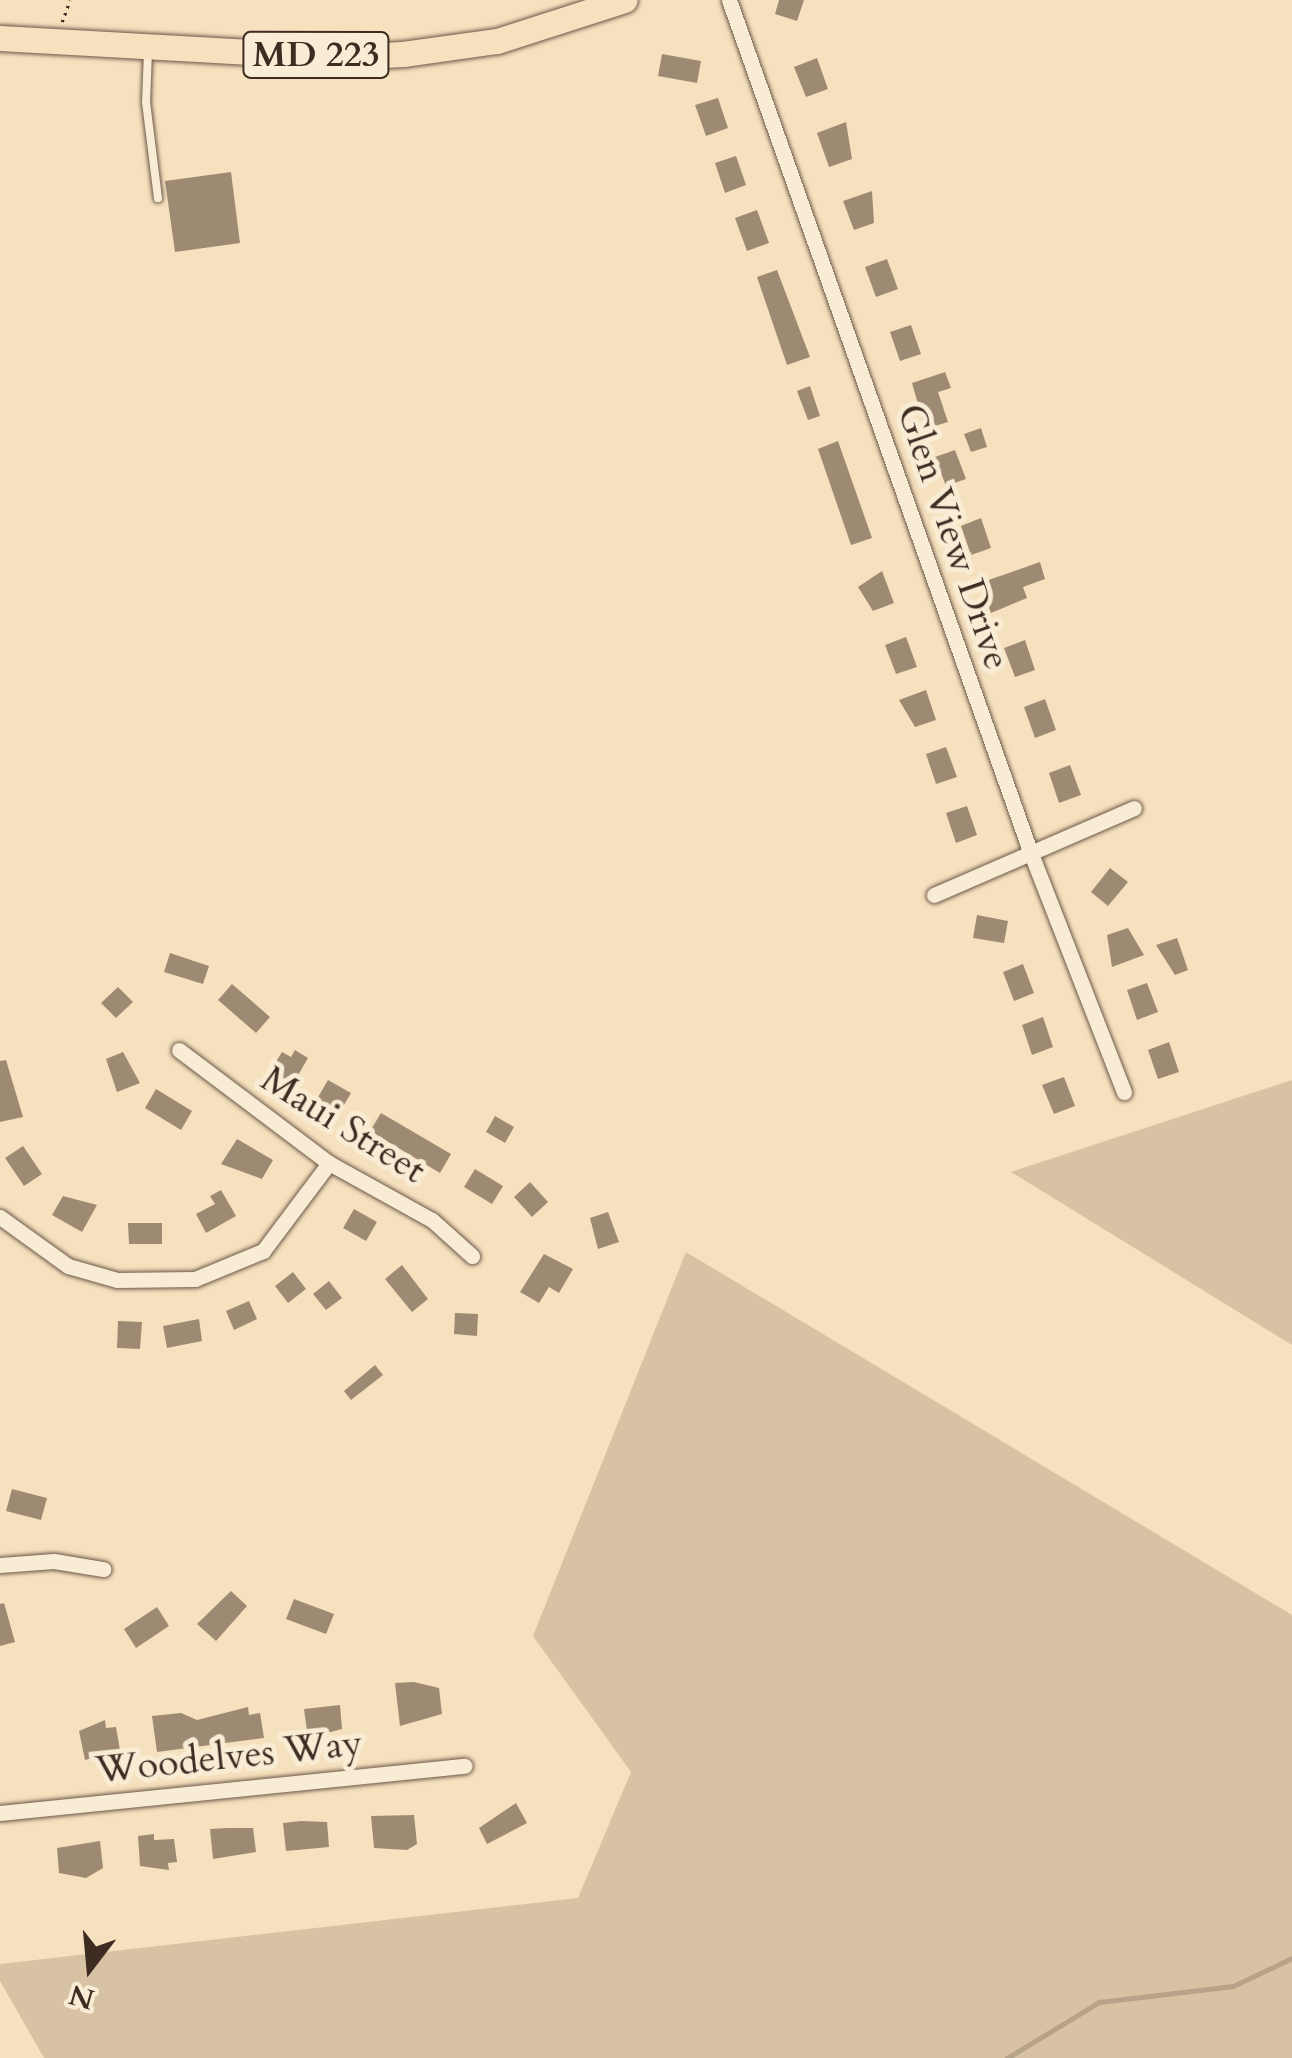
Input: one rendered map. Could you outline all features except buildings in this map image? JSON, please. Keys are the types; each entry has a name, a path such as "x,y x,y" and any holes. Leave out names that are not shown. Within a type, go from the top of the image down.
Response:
{"main road":[{"name":"MD 223","path":"0,38 344,57 442,51 497,41 625,0"}],"street":[{"name":"Glen View Drive","path":"729,0 1030,851 1124,1092"},
{"path":"934,895 1134,808"},
{"name":"Maui Street","path":"179,1050 329,1163 409,1204 472,1256"},
{"path":"0,1217 68,1266 117,1280 195,1279 263,1251 329,1163"},
{"path":"0,1565 54,1560 103,1568"},
{"name":"Woodelves Way","path":"0,1812 465,1766"}],"lane":[{"path":"148,46 146,102 158,198"}],"shaded area":[{"path":"1292,1080 1292,1345 1011,1172"},
{"path":"686,1252 1292,1615 1292,2058 44,2058 0,1981 0,1964 578,1898 631,1772 533,1636"}],"waterway":[{"path":"1007,2058 1099,2002 1233,1986 1292,1958"}]}
